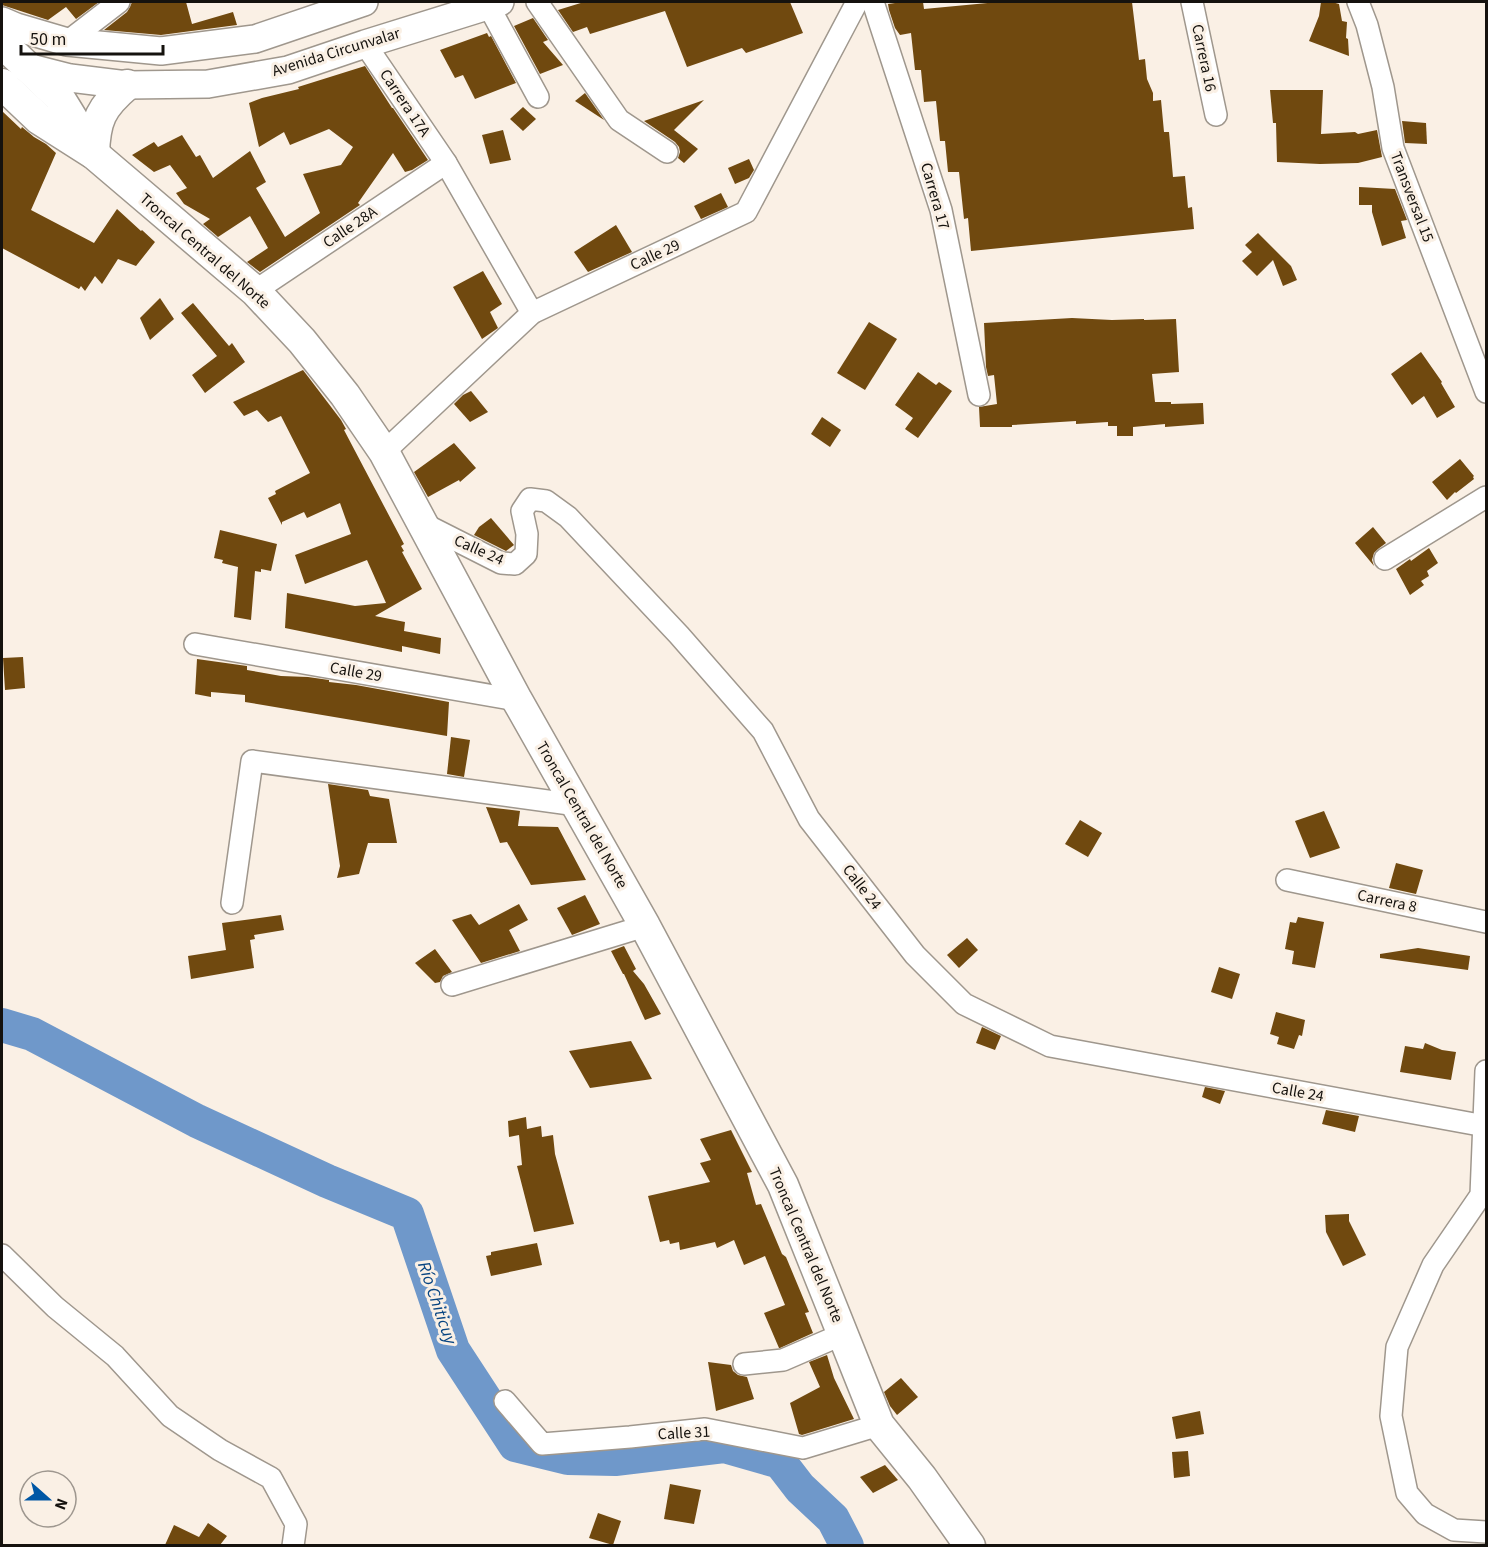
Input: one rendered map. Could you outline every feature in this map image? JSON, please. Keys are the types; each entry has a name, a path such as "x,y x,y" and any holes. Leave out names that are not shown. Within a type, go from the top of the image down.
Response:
{"highway":[{"name":"Avenida Circunvalar","path":"2,43 14,64 59,97 94,154"},
{"path":"2,84 39,119 94,154 95,134 101,115 112,98 128,85"},
{"name":"Troncal Central del Norte","path":"94,154 255,291 302,341 345,395 384,452 517,700 645,926 783,1185 879,1425 922,1478 970,1545"}],"main road":[{"name":"Avenida Circunvalar","path":"14,64 70,78 128,85 208,84 288,70 494,3"},
{"path":"2,21 67,42 161,51 255,39 348,4"}],"street":[{"path":"67,42 119,2"},
{"path":"537,2 619,120 667,152"},
{"name":"Calle 29","path":"384,452 532,313 746,212 857,2"},
{"name":"Carrera 17","path":"873,2 941,210 979,395"},
{"name":"Carrera 16","path":"1192,2 1216,115"},
{"name":"Transversal 15","path":"1358,2 1367,26 1383,87 1393,148 1486,389"},
{"path":"494,3 538,97"},
{"name":"Carrera 17A","path":"365,44 446,162 532,313"},
{"name":"Calle 28A","path":"255,291 446,162"},
{"path":"1385,559 1486,497"},
{"name":"Calle 24","path":"422,523 501,563 515,564 526,554 527,534 522,511 530,500 546,501 568,517 678,635 763,731 809,819 915,955 964,1004 1050,1046 1485,1126"},
{"name":"Calle 29","path":"195,644 517,700"},
{"path":"232,903 252,761 577,805"},
{"name":"Carrera 8","path":"1287,880 1486,922"},
{"path":"452,985 645,926"},
{"path":"1486,1071 1484,1196 1433,1265 1397,1347 1391,1416 1407,1493 1425,1514 1454,1530 1486,1532"},
{"path":"2,1256 54,1306 115,1356 170,1416 220,1450 271,1478 296,1524 293,1545"},
{"path":"744,1364 783,1360 843,1334"},
{"name":"Calle 31","path":"505,1401 542,1444 705,1429 803,1448 879,1425"}],"building":[{"path":"2,2 99,2 76,19 66,7 48,20 2,5"},
{"path":"132,2 186,2 192,24 233,12 237,25 161,35 104,30 127,12"},
{"path":"584,2 790,2 803,33 746,53 742,48 687,67 665,11 590,34 587,27 573,32 558,10"},
{"path":"923,2 924,9 998,2 1132,2 1139,60 1145,59 1153,101 1161,100 1164,132 1169,132 1173,177 1185,176 1188,208 1192,207 1194,229 971,251 968,218 964,219 959,172 948,172 945,141 940,141 936,101 924,102 921,70 915,70 911,33 900,35 889,10 888,4"},
{"path":"1321,2 1339,4 1342,21 1347,22 1346,38 1348,39 1349,56 1309,41 1319,16"},
{"path":"533,18 548,40 543,42 563,65 540,74 514,26"},
{"path":"487,33 489,37 491,36 516,83 475,99 463,75 455,78 440,50"},
{"path":"365,66 428,160 405,172 393,153 358,203 360,205 260,272 247,262 268,248 250,216 218,237 203,224 210,219 184,204 176,193 187,188 170,165 154,172 132,155 154,142 158,147 182,135 196,157 200,155 213,178 250,151 266,182 256,188 285,237 320,213 303,174 341,165 353,147 329,129 290,145 284,132 259,147 249,103 299,89 298,87"},
{"path":"1270,90 1323,90 1321,134 1355,132 1358,134 1377,130 1382,157 1358,163 1277,162 1276,123 1273,123"},
{"path":"585,93 604,120 575,101"},
{"path":"704,100 674,130 698,149 684,163 678,158 680,152 675,142 644,121"},
{"path":"523,107 536,119 523,131 510,119"},
{"path":"2,111 21,129 22,127 56,153 31,210 94,243 117,209 155,242 136,266 118,259 102,284 95,276 85,291 81,286 79,289 2,248"},
{"path":"1402,121 1426,123 1427,144 1405,143"},
{"path":"503,130 511,160 490,164 482,135"},
{"path":"749,159 754,170 749,178 735,184 728,168"},
{"path":"1359,187 1395,189 1407,220 1401,221 1406,238 1382,246 1372,205 1359,205"},
{"path":"721,193 728,207 701,219 694,206"},
{"path":"616,225 632,252 588,272 574,252"},
{"path":"1258,233 1291,266 1297,280 1283,286 1273,260 1257,276 1242,261 1252,252 1245,245"},
{"path":"483,271 502,304 490,312 498,328 482,339 453,287"},
{"path":"160,298 174,319 150,340 140,318"},
{"path":"193,303 229,346 232,343 245,362 205,393 192,375 217,356 181,313"},
{"path":"1072,318 1176,319 1179,372 1152,374 1155,402 1203,403 1204,424 1133,427 1133,436 1117,436 1117,426 1108,426 1108,422 1076,424 1076,421 1012,425 1012,427 980,427 979,407 997,404 994,375 988,376 986,367 984,323"},
{"path":"869,322 897,339 865,390 837,373"},
{"path":"1421,352 1442,382 1455,407 1437,418 1424,396 1412,405 1391,374"},
{"path":"303,370 346,429 344,430 404,544 401,546 404,551 402,552 422,589 375,616 405,622 404,631 441,638 440,654 402,646 402,652 285,628 287,593 355,606 386,603 367,560 305,584 295,555 351,534 340,503 307,518 304,512 282,522 282,525 268,498 276,494 275,491 310,473 281,416 268,422 257,410 244,416 233,402"},
{"path":"918,372 936,385 939,382 952,391 918,438 905,429 913,418 895,405"},
{"path":"471,391 488,412 470,422 454,404"},
{"path":"822,417 841,430 830,447 811,434"},
{"path":"454,443 476,468 460,482 459,480 428,497 414,472"},
{"path":"1460,459 1474,479 1447,500 1432,482"},
{"path":"491,518 514,545 506,551 474,535 479,527"},
{"path":"1373,527 1386,543 1374,553 1372,560 1374,566 1355,543"},
{"path":"220,530 277,544 271,571 261,569 261,572 255,571 251,620 234,617 238,567 222,563 223,560 214,558"},
{"path":"1429,548 1438,563 1427,571 1429,576 1421,581 1424,585 1410,595 1396,569"},
{"path":"23,657 25,688 5,690 3,658"},
{"path":"197,659 247,666 247,670 281,676 329,680 329,682 449,702 447,736 245,702 245,695 211,692 211,697 195,694"},
{"path":"451,737 470,740 464,777 447,774"},
{"path":"328,784 368,790 370,796 389,799 397,843 368,843 359,874 337,878 340,866"},
{"path":"486,807 520,811 518,826 558,827 586,880 531,885 507,842 500,843"},
{"path":"1324,811 1340,848 1310,858 1295,821"},
{"path":"1080,820 1102,833 1088,857 1065,844"},
{"path":"1396,863 1423,870 1416,894 1389,888"},
{"path":"585,895 600,924 572,935 557,908"},
{"path":"519,904 528,920 509,930 520,951 481,963 452,920 471,914 479,925"},
{"path":"281,915 284,930 254,935 255,939 250,940 254,968 191,979 188,956 226,950 222,923"},
{"path":"1298,917 1324,922 1315,968 1292,964 1294,951 1285,949 1290,922 1296,923"},
{"path":"967,938 978,950 959,968 947,955"},
{"path":"624,946 636,969 633,971 644,984 661,1014 645,1020 611,951"},
{"path":"1418,948 1470,956 1468,970 1380,958 1380,954"},
{"path":"435,949 452,972 443,976 440,982 435,983 415,963"},
{"path":"1219,967 1240,974 1232,999 1211,992"},
{"path":"1276,1012 1305,1020 1302,1036 1299,1035 1294,1049 1277,1044 1279,1037 1270,1034"},
{"path":"982,1027 1001,1036 995,1050 976,1043"},
{"path":"631,1041 652,1079 590,1088 569,1051"},
{"path":"1425,1043 1442,1050 1456,1052 1451,1080 1400,1072 1405,1046 1423,1049"},
{"path":"1205,1087 1225,1091 1220,1104 1202,1097"},
{"path":"1326,1110 1359,1116 1355,1132 1322,1124"},
{"path":"526,1117 527,1129 541,1126 542,1137 553,1135 555,1154 574,1224 534,1232 517,1166 522,1165 519,1135 509,1137 508,1121"},
{"path":"731,1130 752,1172 747,1173 756,1205 761,1204 809,1312 805,1313 813,1333 780,1348 764,1313 785,1305 765,1256 744,1265 734,1240 717,1248 715,1242 680,1250 679,1242 670,1244 669,1240 660,1242 648,1196 710,1182 700,1163 711,1160 700,1139"},
{"path":"1349,1214 1349,1221 1366,1255 1343,1266 1326,1232 1325,1215"},
{"path":"537,1243 542,1265 491,1276 486,1256 491,1255 491,1252"},
{"path":"827,1355 834,1378 854,1419 799,1434 790,1403 820,1387 809,1362"},
{"path":"708,1362 731,1365 733,1371 738,1375 747,1377 754,1399 716,1411"},
{"path":"901,1378 918,1397 897,1415 884,1392"},
{"path":"1200,1411 1204,1434 1176,1439 1172,1417"},
{"path":"1188,1451 1190,1476 1174,1478 1172,1452"},
{"path":"885,1465 898,1480 873,1493 860,1477"},
{"path":"670,1484 701,1490 694,1524 664,1519"},
{"path":"598,1513 621,1521 613,1545 589,1538"},
{"path":"208,1523 227,1536 220,1545 165,1545 174,1525 199,1537"}],"waterway":[{"name":"Río Chiticuy","path":"2,1025 32,1034 197,1121 327,1181 407,1214 453,1350 515,1445 568,1458 615,1459 724,1446 780,1462 800,1488 833,1519 847,1546"}]}
